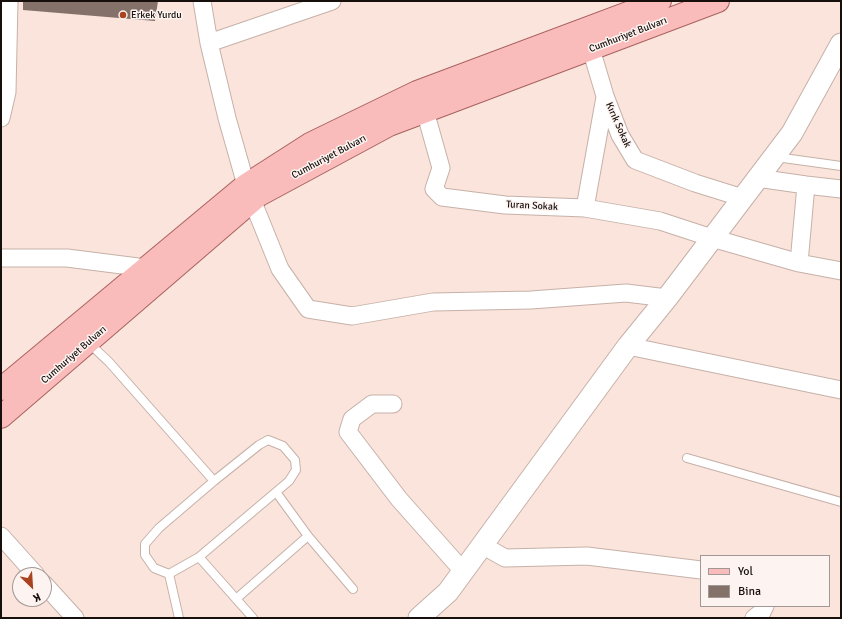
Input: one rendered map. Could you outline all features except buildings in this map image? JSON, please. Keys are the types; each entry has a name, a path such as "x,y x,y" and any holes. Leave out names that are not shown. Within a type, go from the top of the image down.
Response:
{"main road":[{"name":"Cumhuriyet Bulvarı","path":"1,389 146,268 249,193 310,144 417,92 660,1"},
{"name":"Cumhuriyet Bulvarı","path":"249,193 259,195 389,125 718,1"},
{"name":"Cumhuriyet Bulvarı","path":"1,417 88,342 249,193"}],"street":[{"path":"1,118 7,92 9,1"},
{"path":"202,1 209,43 227,118 249,193 280,269 308,309 352,316 432,302 531,300 626,292 667,298"},
{"path":"209,43 332,1"},
{"name":"Kırık Sokak","path":"591,49 605,96 620,135 635,160 695,183 743,198"},
{"path":"419,618 448,592 628,346 667,298 792,133 838,56"},
{"path":"585,208 605,96"},
{"name":"Turan Sokak","path":"425,111 441,168 434,189 442,197 505,205 585,208 660,221 712,238 799,263 841,271"},
{"path":"757,178 841,189"},
{"path":"799,263 806,185"},
{"path":"1,258 67,258 146,268"},
{"path":"628,346 841,390"},
{"path":"393,404 372,404 352,419 348,432 399,498 463,571"},
{"path":"1,536 29,567"},
{"path":"482,545 505,558 587,556 700,570"},
{"path":"52,593 75,618"},
{"path":"754,618 762,612 764,607"}],"lane":[{"path":"773,157 841,166"},
{"path":"88,342 108,362 214,481"},
{"path":"268,440 283,446 295,460 296,470 289,481 199,557 169,574 154,568 145,555 145,544 159,528 259,445 268,440"},
{"path":"687,458 841,502"},
{"path":"276,492 308,536 353,589"},
{"path":"236,599 308,536"},
{"path":"199,557 253,618"},
{"path":"169,574 179,618"}],"place":[{"name":"Erkek Yurdu","path":"123,15"}]}
